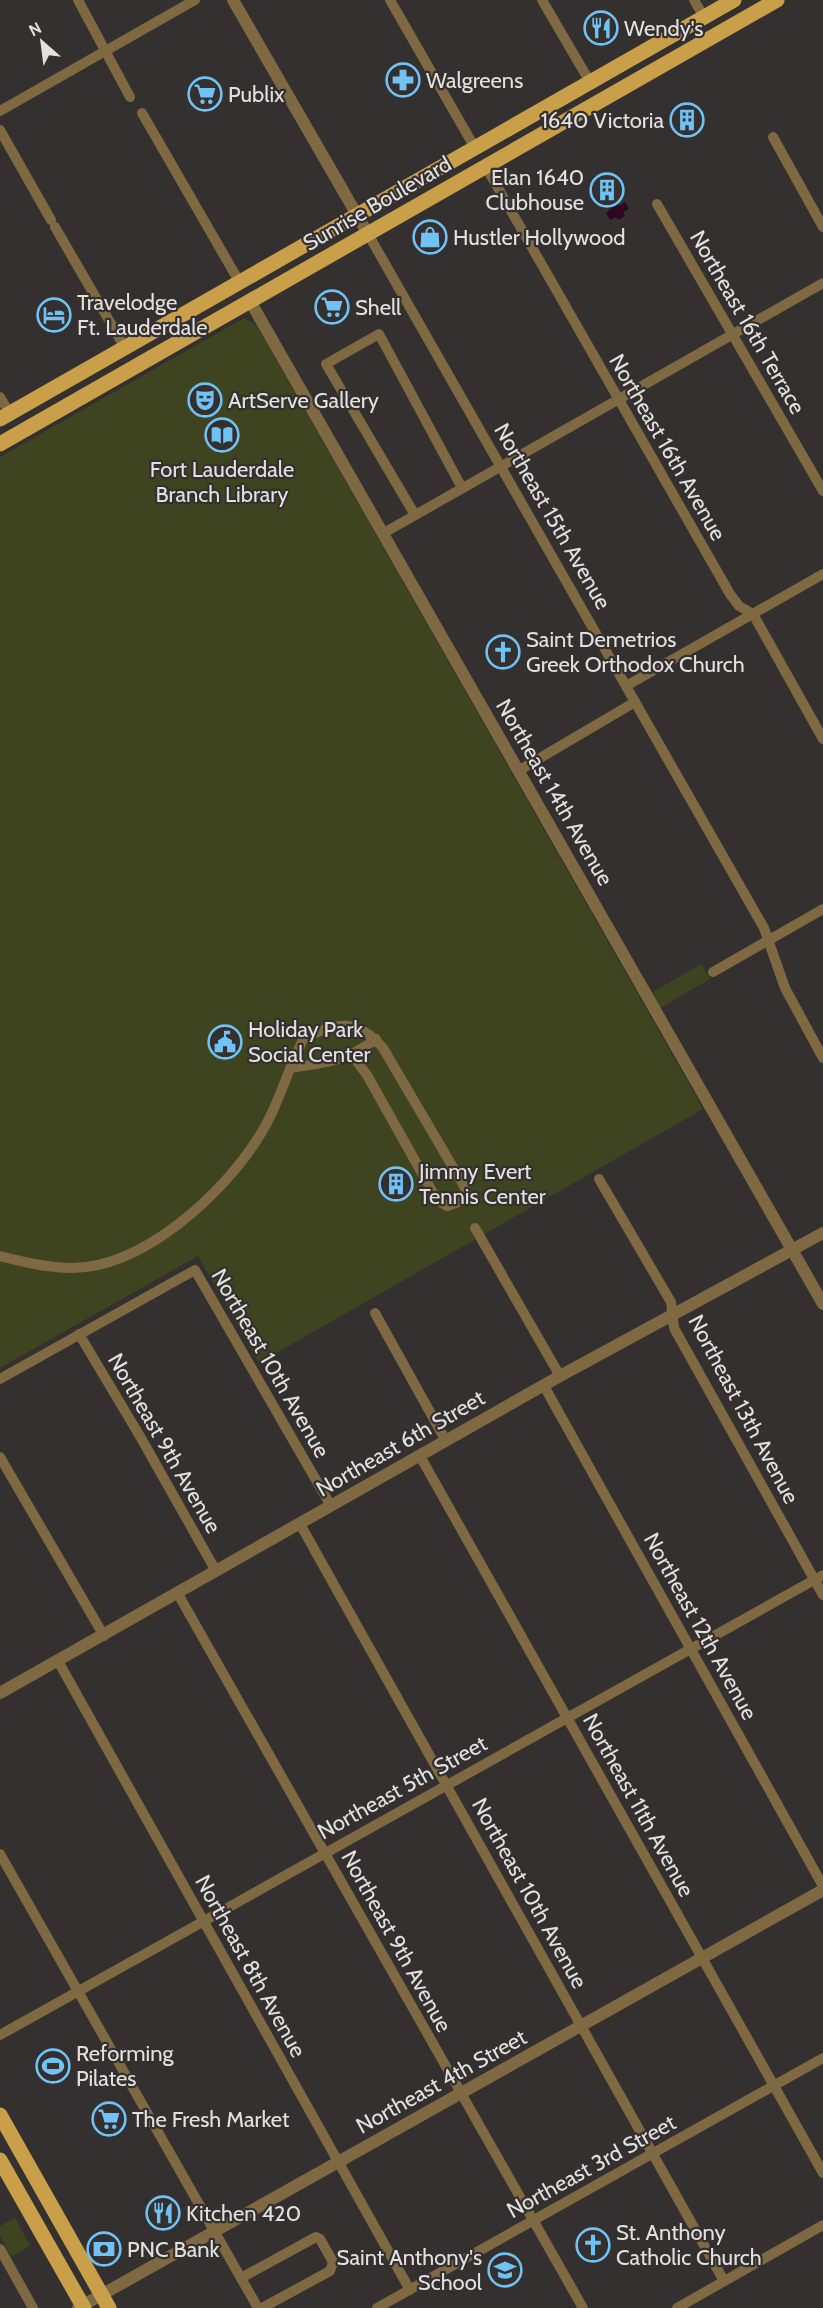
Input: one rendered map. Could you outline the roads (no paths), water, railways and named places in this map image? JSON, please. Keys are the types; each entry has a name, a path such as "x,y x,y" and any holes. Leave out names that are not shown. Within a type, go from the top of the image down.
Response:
{"main road":[{"name":"Sunrise Boulevard","path":"5,417 734,0"},
{"name":"Sunrise Boulevard","path":"0,444 773,1"},
{"path":"600,102 601,89 610,71"},
{"path":"0,439 5,432 5,417"},
{"path":"0,2115 105,2302"},
{"path":"0,2160 81,2307"}],"street":[{"path":"78,0 107,50 129,97"},
{"path":"0,111 195,0"},
{"name":"Northeast 15th Avenue","path":"234,0 764,928 785,988 823,1058"},
{"path":"390,0 475,148"},
{"path":"542,0 590,82"},
{"path":"694,0 704,17"},
{"path":"142,113 240,283"},
{"path":"0,130 125,348"},
{"path":"773,137 823,227"},
{"name":"Northeast 16th Avenue","path":"486,167 730,594 739,606 753,614 823,739"},
{"name":"Northeast 16th Terrace","path":"657,204 823,490"},
{"path":"382,534 823,283"},
{"name":"Northeast 14th Avenue","path":"250,301 823,1304"},
{"path":"415,516 326,364 379,334 462,488"},
{"path":"0,397 5,417"},
{"path":"626,686 823,574"},
{"path":"518,771 635,702"},
{"path":"713,972 823,909"},
{"path":"0,1256 38,1265 74,1268 110,1261 142,1247 172,1229 208,1200 259,1137 301,1043 322,1029 345,1024 365,1029 383,1048 465,1186 464,1200 447,1206 437,1200 367,1075 352,1055"},
{"path":"290,1068 352,1055 376,1039"},
{"path":"301,1043 312,1065"},
{"name":"Northeast 13th Avenue","path":"599,1179 671,1302 674,1328 819,1577 823,1595"},
{"path":"475,1228 560,1376"},
{"name":"Northeast 6th Street","path":"0,1694 560,1376 823,1233"},
{"name":"Northeast 10th Avenue","path":"79,1334 195,1270 331,1506"},
{"path":"375,1313 447,1441"},
{"path":"0,1379 79,1334"},
{"name":"Northeast 9th Avenue","path":"79,1334 141,1437 216,1571"},
{"name":"Northeast 12th Avenue","path":"544,1386 692,1648 823,1888"},
{"name":"Northeast 11th Avenue","path":"420,1456 823,2173"},
{"path":"0,1457 104,1636"},
{"name":"Northeast 10th Avenue","path":"300,1524 724,2281"},
{"name":"Northeast 5th Street","path":"0,2035 819,1577"},
{"name":"Northeast 9th Avenue","path":"178,1594 583,2308"},
{"name":"Northeast 8th Avenue","path":"58,1662 410,2290"},
{"path":"0,1854 258,2308"},
{"name":"Northeast 4th Street","path":"81,2307 105,2302 215,2232 823,1888"},
{"name":"Northeast 3rd Street","path":"377,2308 823,2058"},
{"path":"676,2308 823,2225"},
{"path":"241,2278 316,2237 320,2239 333,2262 330,2271 262,2308"},
{"path":"0,2249 33,2308"}],"place":[{"name":"Wendy's","path":"601,28"},
{"name":"Walgreens","path":"403,80"},
{"name":"Publix","path":"205,94"},
{"name":"1640 Victoria","path":"687,120"},
{"name":"Elan 1640 Clubhouse","path":"607,190"},
{"name":"Hustler Hollywood","path":"430,237"},
{"name":"Shell","path":"332,307"},
{"name":"Travelodge Ft. Lauderdale","path":"54,315"},
{"name":"ArtServe Gallery","path":"205,400"},
{"name":"Fort Lauderdale Branch Library","path":"222,435"},
{"name":"Saint Demetrios Greek Orthodox Church","path":"503,652"},
{"name":"Holiday Park Social Center","path":"225,1042"},
{"name":"Jimmy Evert Tennis Center","path":"396,1184"},
{"name":"Reforming Pilates","path":"53,2066"},
{"name":"The Fresh Market","path":"109,2119"},
{"name":"Kitchen 420","path":"163,2213"},
{"name":"St. Anthony Catholic Church","path":"593,2245"},
{"name":"PNC Bank","path":"104,2249"},
{"name":"Saint Anthony's School","path":"505,2270"}]}
